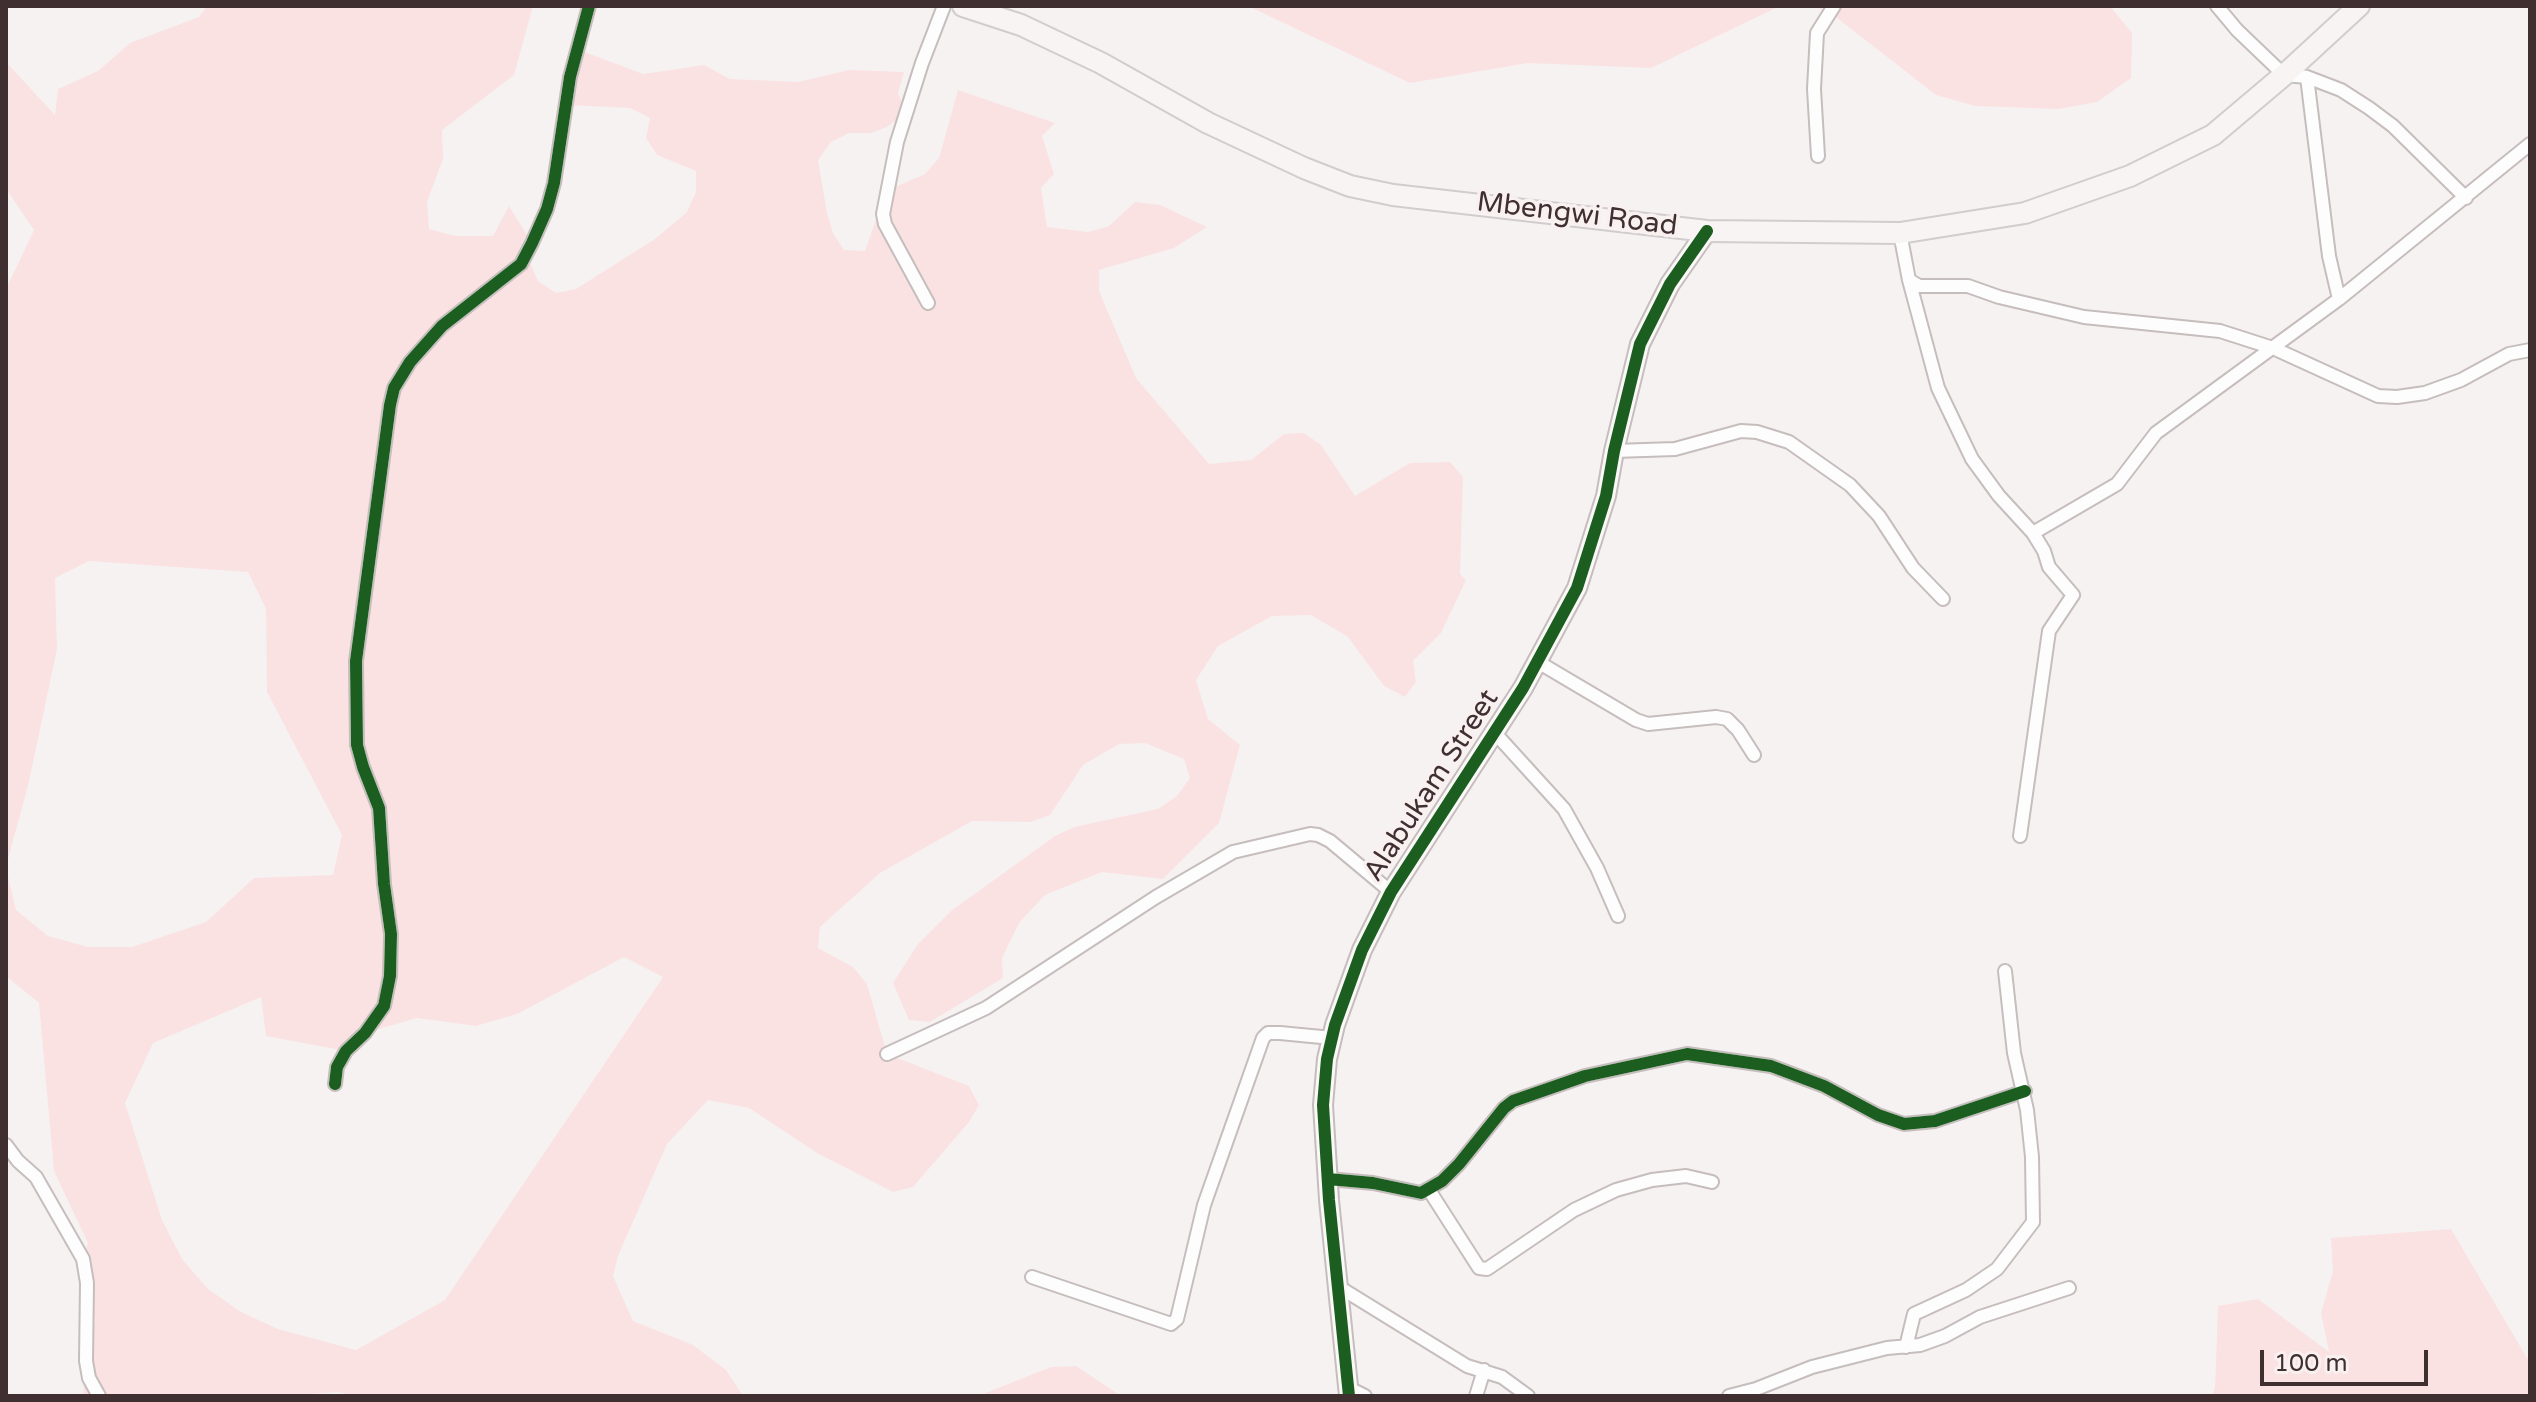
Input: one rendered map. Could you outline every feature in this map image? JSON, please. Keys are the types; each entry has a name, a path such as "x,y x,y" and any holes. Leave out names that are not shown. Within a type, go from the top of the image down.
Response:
{"main road":[{"name":"Mbengwi Road","path":"963,6 1021,25 1101,63 1208,123 1350,186 1393,195 1522,207 1707,231 1900,233 2025,213 2130,176 2213,135 2359,6"}],"street":[{"path":"335,1084 337,1067 346,1051 365,1033 384,1006 390,976 391,934 379,808 357,745 356,661 394,388 410,362 442,326 521,264 532,243 554,183 570,77 589,6"},
{"path":"928,303 892,238 883,214 897,142 944,6"},
{"path":"1818,156 1814,89 1817,33 1832,14 1834,6"},
{"path":"2217,6 2284,75 2307,77 2341,90 2393,126 2466,198"},
{"path":"2307,77 2329,256 2339,299"},
{"path":"2033,533 2117,484 2156,433 2339,299 2530,144"},
{"name":"Alabukam Street","path":"1354,1393 1339,1287 1323,1105 1332,1038 1362,950 1391,892 1538,662 1577,588 1606,496 1640,344 1670,284 1707,231"},
{"path":"1900,233 1909,280 1938,388 1972,459 1999,496 2033,533 2049,567 2073,595 2049,631 2020,836"},
{"path":"1909,280 1929,288 1968,286 1999,297 2084,317 2220,331 2273,348 2378,396 2425,393 2449,385 2509,354 2530,350"},
{"path":"1614,451 1675,449 1741,431 1757,432 1789,442 1850,485 1879,516 1904,556 1943,599"},
{"path":"1538,662 1636,720 1648,724 1716,717 1727,719 1754,755"},
{"path":"1494,732 1564,809 1597,868 1618,916"},
{"path":"887,1054 986,1008 1156,897 1233,852 1310,834 1318,835 1330,841 1391,892"},
{"path":"1906,1347 1914,1314 1966,1290 1997,1269 2033,1222 2032,1157 2025,1091 2014,1053 2005,971"},
{"path":"1032,1277 1171,1324 1177,1319 1204,1205 1263,1038 1268,1033 1280,1033 1332,1038"},
{"path":"1328,1179 1373,1183 1421,1193 1429,1190 1459,1164 1513,1101 1585,1076 1687,1054 1771,1066 1824,1086 1878,1115 1904,1124 1935,1121 2025,1091"},
{"path":"6,1145 36,1177 83,1259 87,1283 86,1361 89,1378 99,1396"},
{"path":"1429,1190 1479,1268 1487,1269 1574,1210 1616,1190 1652,1180 1686,1176 1712,1182"},
{"path":"1339,1287 1467,1366 1502,1377 1528,1396"},
{"path":"1729,1396 1812,1367 1945,1336 1980,1317 2069,1288"},
{"path":"1476,1396 1484,1370"}],"shaded area":[{"path":"207,6 533,6 514,75 442,130 443,159 427,202 429,229 455,236 493,236 509,206 532,243 530,263 538,281 556,293 576,289 655,239 687,212 696,192 696,171 657,155 646,138 650,118 630,108 565,105 582,51 643,74 704,65 730,79 798,82 849,70 904,72 898,93 906,113 887,127 871,133 849,133 831,142 818,160 827,213 833,233 844,250 865,251 886,191 925,174 939,158 958,90 1055,123 1042,136 1054,174 1041,188 1047,227 1088,232 1109,226 1135,202 1160,205 1207,227 1174,248 1099,270 1099,291 1136,378 1209,464 1251,460 1284,434 1304,433 1321,445 1355,496 1410,463 1450,462 1463,477 1460,574 1466,580 1441,633 1413,661 1416,682 1405,697 1384,686 1348,637 1311,615 1272,616 1218,646 1196,680 1208,719 1240,745 1219,823 1163,879 1102,872 1045,895 1019,923 1002,958 1003,978 930,1022 909,1020 893,983 918,944 951,911 1055,836 1074,827 1158,809 1177,796 1190,778 1184,759 1145,743 1119,744 1083,765 1050,815 1031,822 972,821 880,873 820,927 818,948 853,967 867,984 887,1054 969,1086 979,1105 969,1122 913,1187 893,1192 817,1153 749,1108 708,1100 667,1144 618,1256 613,1276 633,1321 693,1345 726,1370 743,1396 356,1396 338,1392 284,1396 83,1396 86,1361 95,1322 83,1259 88,1243 54,1171 39,1003 6,976 6,869 16,910 48,936 88,947 132,947 206,922 254,878 333,875 342,835 267,692 266,609 248,572 89,561 55,578 57,649 28,786 6,866 6,289 34,230 6,189 6,62 55,115 58,89 98,71 130,43 199,17","holes":["624,957 663,977 445,1300 356,1350 278,1329 241,1312 208,1289 182,1259 162,1220 125,1103 153,1043 261,997 266,1036 346,1051 365,1033 417,1018 476,1026 517,1014"]},
{"path":"1248,6 1780,6 1651,68 1528,63 1410,83"},
{"path":"1813,6 2110,6 2132,33 2131,78 2097,102 2059,109 1975,106 1936,95 1832,14"},
{"path":"2451,1229 2530,1363 2530,1396 2212,1396 2218,1306 2258,1299 2329,1352 2321,1313 2333,1271 2331,1238"},
{"path":"1076,1366 1121,1396 978,1396 1051,1367"}],"cycle path":[{"path":"335,1084 337,1067 346,1051 365,1033 384,1006 390,976 391,934 379,808 357,745 356,661 394,388 410,362 442,326 521,264 532,243 554,183 570,77 589,6"},
{"path":"1349,1396 1329,1200 1323,1105 1327,1059 1335,1025 1362,950 1391,892 1523,688 1577,588 1606,496 1640,344 1670,284 1707,231"},
{"path":"1328,1179 1373,1183 1421,1193 1442,1181 1513,1101 1585,1076 1687,1054 1771,1066 1824,1086 1878,1115 1904,1124 1935,1121 2025,1091"}]}
